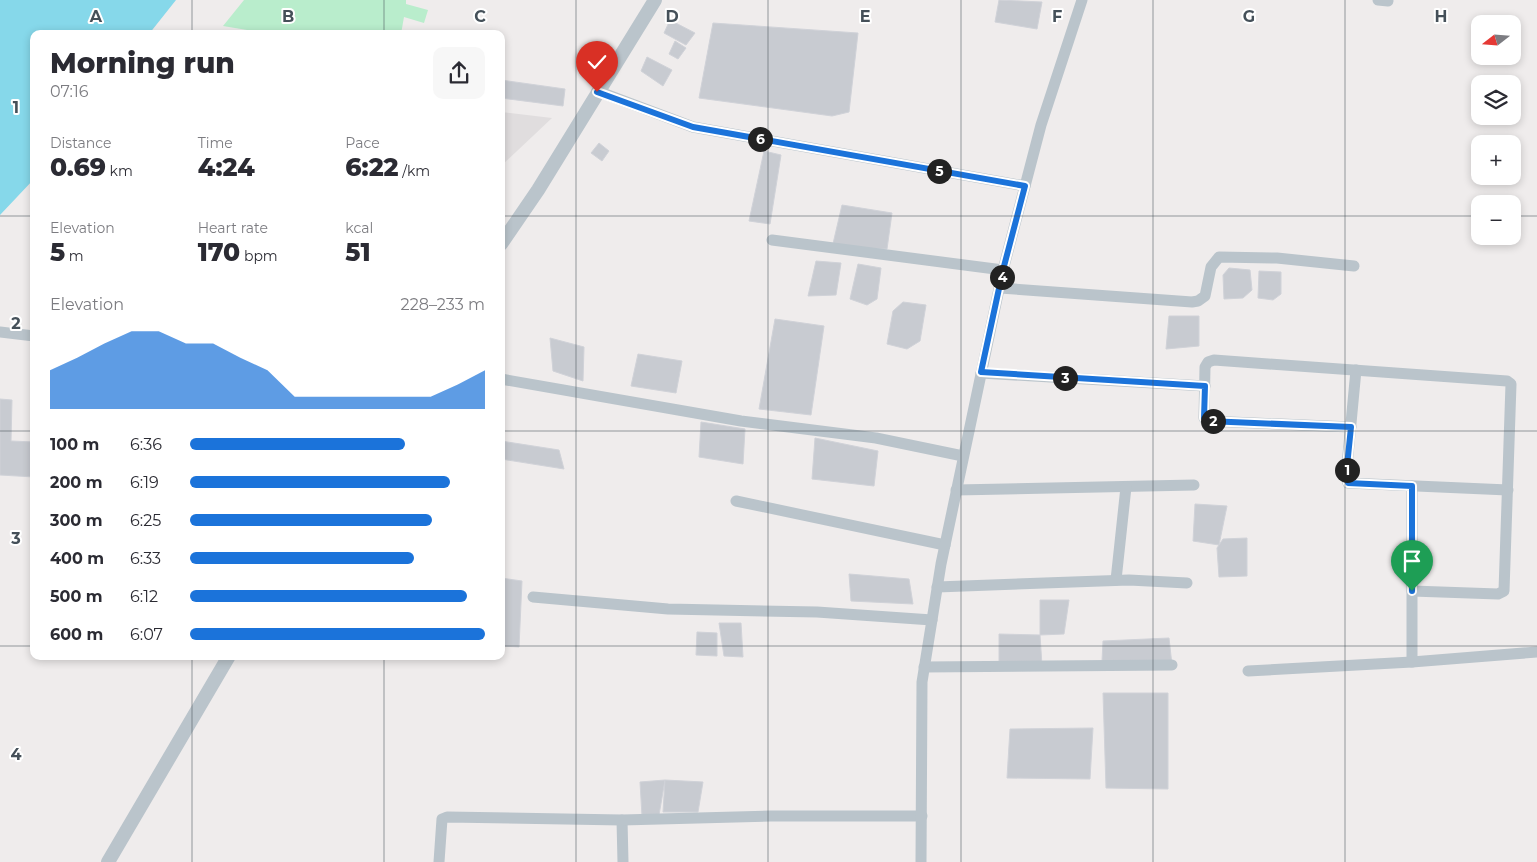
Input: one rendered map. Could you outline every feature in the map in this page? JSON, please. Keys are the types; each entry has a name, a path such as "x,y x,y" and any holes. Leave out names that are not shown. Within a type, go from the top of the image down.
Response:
{"street":[{"path":"505,238 538,190 655,0"},
{"path":"921,862 924,667 937,587 1003,270 1041,125 1082,0"},
{"path":"597,92 693,127 1025,186"},
{"path":"772,240 1003,270"},
{"path":"1000,288 1192,302 1198,301 1205,296 1212,267 1219,258 1277,258 1354,266"},
{"path":"0,332 30,336"},
{"path":"1351,427 1207,421 1204,418 1205,367 1208,362 1214,360 1506,381 1511,384 1508,490 1502,593 1412,591"},
{"path":"1356,370 1346,476 1348,483 1508,490"},
{"path":"981,372 1205,386"},
{"path":"505,379 741,420 876,438 963,456"},
{"path":"956,490 1194,485"},
{"path":"1412,486 1412,662"},
{"path":"1116,580 1126,487"},
{"path":"736,501 945,545"},
{"path":"937,587 1116,580 1187,583"},
{"path":"533,597 668,609 817,612 932,620"},
{"path":"1248,671 1412,662 1537,652"},
{"path":"108,862 227,660"},
{"path":"924,667 1172,665"},
{"path":"439,862 440,825 442,819 447,817 622,820 770,816 922,816"},
{"path":"622,820 623,862"}],"shaded area":[{"path":"505,112 552,118 505,162"}],"green space":[{"path":"244,0 406,0 406,4 428,10 424,23 404,17 402,30 247,30 223,26"}],"water":[{"path":"0,0 176,0 152,30 30,30 30,183 0,215"}],"building":[{"path":"999,0 1042,2 1037,29 995,22"},
{"path":"670,20 695,33 686,45 664,33"},
{"path":"713,23 858,33 849,112 832,116 699,98"},
{"path":"675,41 686,48 678,59 669,54"},
{"path":"647,57 672,70 663,86 641,71"},
{"path":"505,81 565,89 563,106 505,99"},
{"path":"599,143 609,151 602,161 591,153"},
{"path":"764,151 781,155 770,224 749,221"},
{"path":"842,205 892,213 887,249 832,248"},
{"path":"816,261 841,263 836,295 808,296"},
{"path":"858,264 881,268 877,299 867,305 850,299"},
{"path":"1229,268 1250,270 1252,290 1243,298 1224,299 1223,275"},
{"path":"1259,271 1281,272 1281,294 1273,300 1258,298"},
{"path":"903,302 926,305 920,341 907,349 887,344 893,311"},
{"path":"1169,316 1199,316 1199,346 1166,349"},
{"path":"775,319 824,326 811,415 759,409"},
{"path":"550,338 584,347 583,381 553,371"},
{"path":"638,354 682,361 676,393 631,386"},
{"path":"0,399 12,400 11,441 30,442 30,477 0,475"},
{"path":"701,422 745,429 743,464 699,457"},
{"path":"815,438 878,451 874,486 812,479"},
{"path":"505,442 559,450 564,469 505,460"},
{"path":"1195,504 1227,506 1219,545 1193,541"},
{"path":"1247,538 1247,576 1219,577 1217,548 1223,539"},
{"path":"849,574 909,579 913,604 851,601"},
{"path":"505,579 522,581 519,647 505,646"},
{"path":"1040,600 1069,600 1064,634 1040,635"},
{"path":"719,623 741,623 743,657 724,656"},
{"path":"697,632 717,633 717,656 696,655"},
{"path":"999,634 1040,635 1042,666 999,666"},
{"path":"1169,638 1172,665 1102,661 1103,641"},
{"path":"1103,693 1168,693 1168,789 1106,788"},
{"path":"1093,728 1090,779 1007,778 1010,729"},
{"path":"665,780 659,815 642,816 640,782"},
{"path":"665,780 703,782 698,812 663,812"}],"route":[{"path":"597,92 693,127 1025,186 1003,270 981,372 1050,378 1205,386 1204,418 1207,421 1269,422 1351,427 1346,476 1348,483 1412,486 1412,591"}]}
